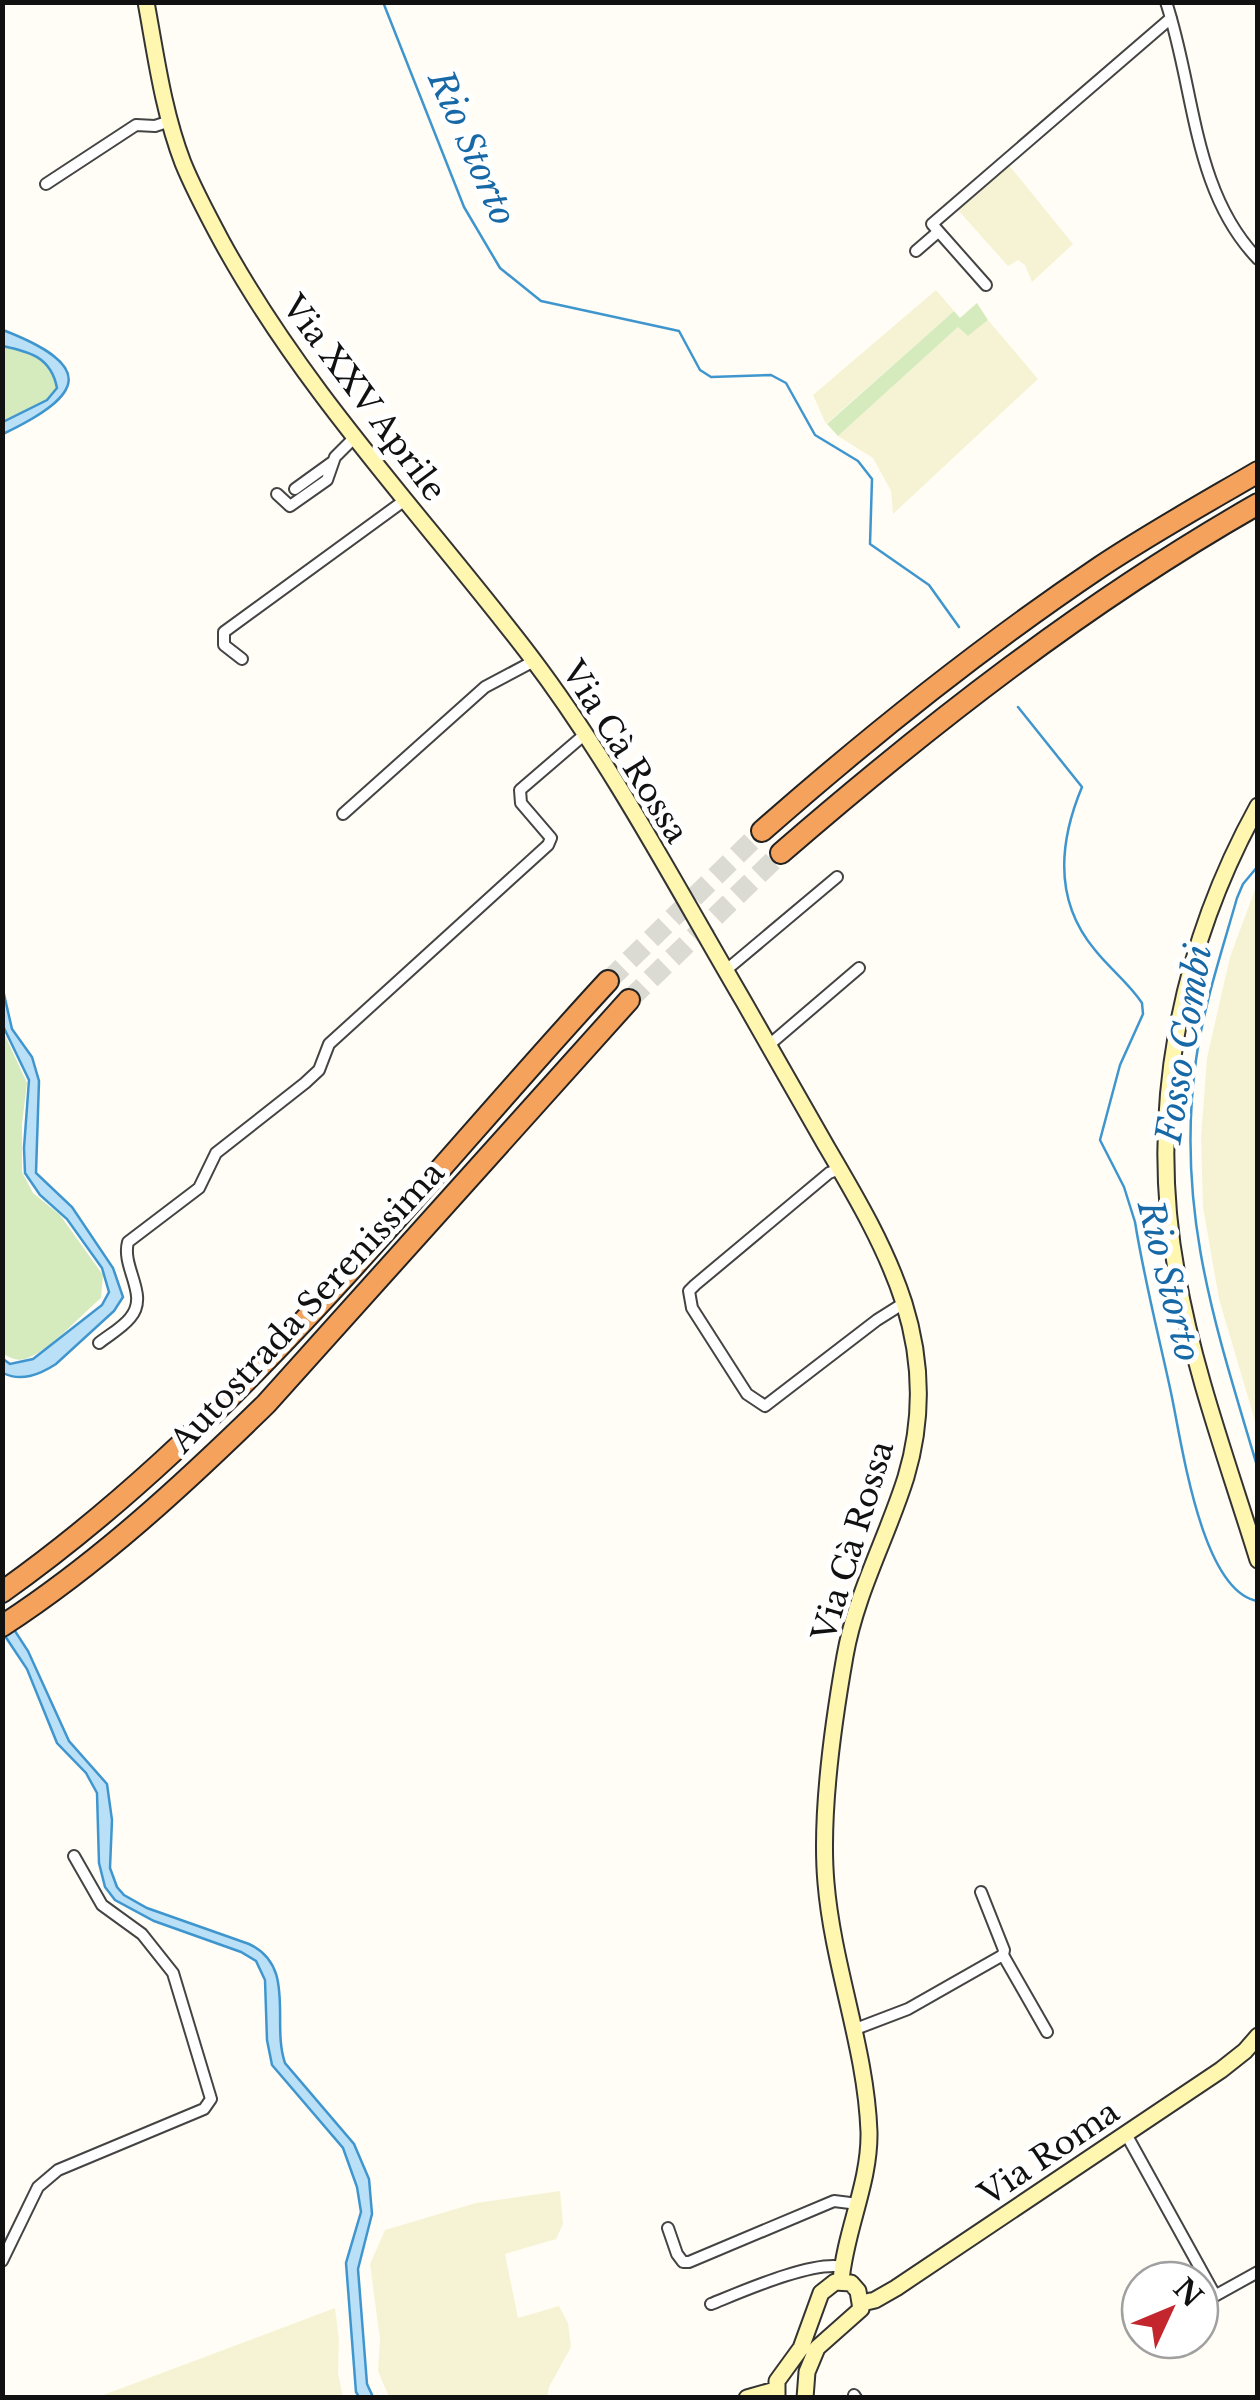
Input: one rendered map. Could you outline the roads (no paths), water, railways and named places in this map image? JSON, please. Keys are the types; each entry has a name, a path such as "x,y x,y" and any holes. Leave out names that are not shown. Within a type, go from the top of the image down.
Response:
{"highway":[{"path":"762,831 838,764 966,662 1102,566 1258,472"},
{"path":"781,853 986,684 1132,582 1258,504"},
{"name":"Autostrada Serenissima","path":"4,1591 132,1489 245,1383 608,981"},
{"name":"Autostrada Serenissima","path":"2,1626 152,1510 266,1404 630,1000"}],"main road":[{"name":"Via XXV Aprile","path":"146,2 170,121 199,199 237,268 279,338 354,438 516,637"},
{"name":"Via Cà Rossa","path":"516,637 584,735 839,1168 875,1233 904,1303 914,1346 919,1414 906,1476 853,1619 845,1656 828,1806 825,1880 867,2104 869,2142 842,2274"},
{"path":"1258,806 1238,842 1198,941 1181,1002 1165,1129 1171,1238 1186,1323 1258,1560"},
{"name":"Via Roma","path":"806,2398 807,2372 813,2354 855,2317 862,2303 886,2294 1234,2062 1258,2036"},
{"path":"747,2398 776,2394 776,2380 801,2348 821,2292 842,2274 858,2291 862,2303"}],"street":[{"path":"1166,2 1215,196 1232,228 1258,260"},
{"path":"986,286 932,224 1171,18"},
{"path":"46,184 136,126 170,121"},
{"path":"916,252 938,232"},
{"path":"295,489 331,463 354,438"},
{"path":"276,494 290,506 328,480 331,463"},
{"path":"242,659 224,645 224,632 405,500"},
{"path":"344,814 485,686 534,661"},
{"path":"99,1343 132,1317 136,1306 138,1294 127,1264 128,1242 199,1188 216,1153 319,1070 328,1044 548,844 551,838 521,803 520,790 584,735"},
{"path":"725,971 837,878"},
{"path":"769,1045 859,968"},
{"path":"839,1168 828,1173 695,1285 689,1292 692,1308 747,1394 765,1406 904,1303"},
{"path":"2,2261 38,2188 58,2170 204,2109 211,2099 172,1973 142,1934 102,1905 74,1856"},
{"path":"980,1892 1003,1955 1046,2032"},
{"path":"853,2030 908,2009 1003,1955"},
{"path":"1126,2134 1196,2260"},
{"path":"668,2228 676,2254 683,2262 689,2262 834,2202 858,2204"},
{"path":"711,2304 819,2267 842,2274"},
{"path":"1220,2291 1258,2272"}],"water":[{"path":"3,330 54,356 65,368 69,381 51,406 3,434 3,422 47,400 57,388 50,369 38,358 3,346"},
{"path":"3,990 12,1029 32,1057 39,1081 36,1173 72,1207 113,1268 123,1297 114,1311 56,1364 23,1377 3,1373 3,1359 10,1364 33,1359 102,1305 109,1292 102,1268 67,1219 40,1195 25,1173 29,1080 3,1026"},
{"path":"2,1611 28,1651 69,1741 107,1784 112,1820 110,1868 117,1887 147,1908 249,1944 273,1966 280,1997 285,2063 354,2144 369,2179 372,2214 358,2269 367,2384 373,2397 359,2397 356,2392 346,2263 361,2212 357,2187 343,2148 272,2065 265,1980 256,1961 241,1952 154,1921 115,1900 105,1887 99,1863 97,1793 86,1773 57,1743 27,1669 3,1633"}],"waterway":[{"name":"Rio Storto","path":"383,2 464,207 500,268 541,301 679,331 700,370 711,377 771,375 786,383 815,435 858,461 872,479 870,544 929,585 959,627"},
{"name":"Rio Storto","path":"1018,707 1082,787 1065,850 1066,891 1072,911 1095,950 1142,1003 1143,1014 1120,1065 1100,1140 1124,1187 1135,1222 1196,1509 1221,1571 1238,1591 1258,1601"},
{"name":"Fosso Combi","path":"1258,866 1237,898 1214,978 1199,1039 1191,1115 1191,1167 1203,1268 1258,1469"}],"tunnel":[{"path":"608,981 762,831"},
{"path":"629,1000 781,853"}]}
